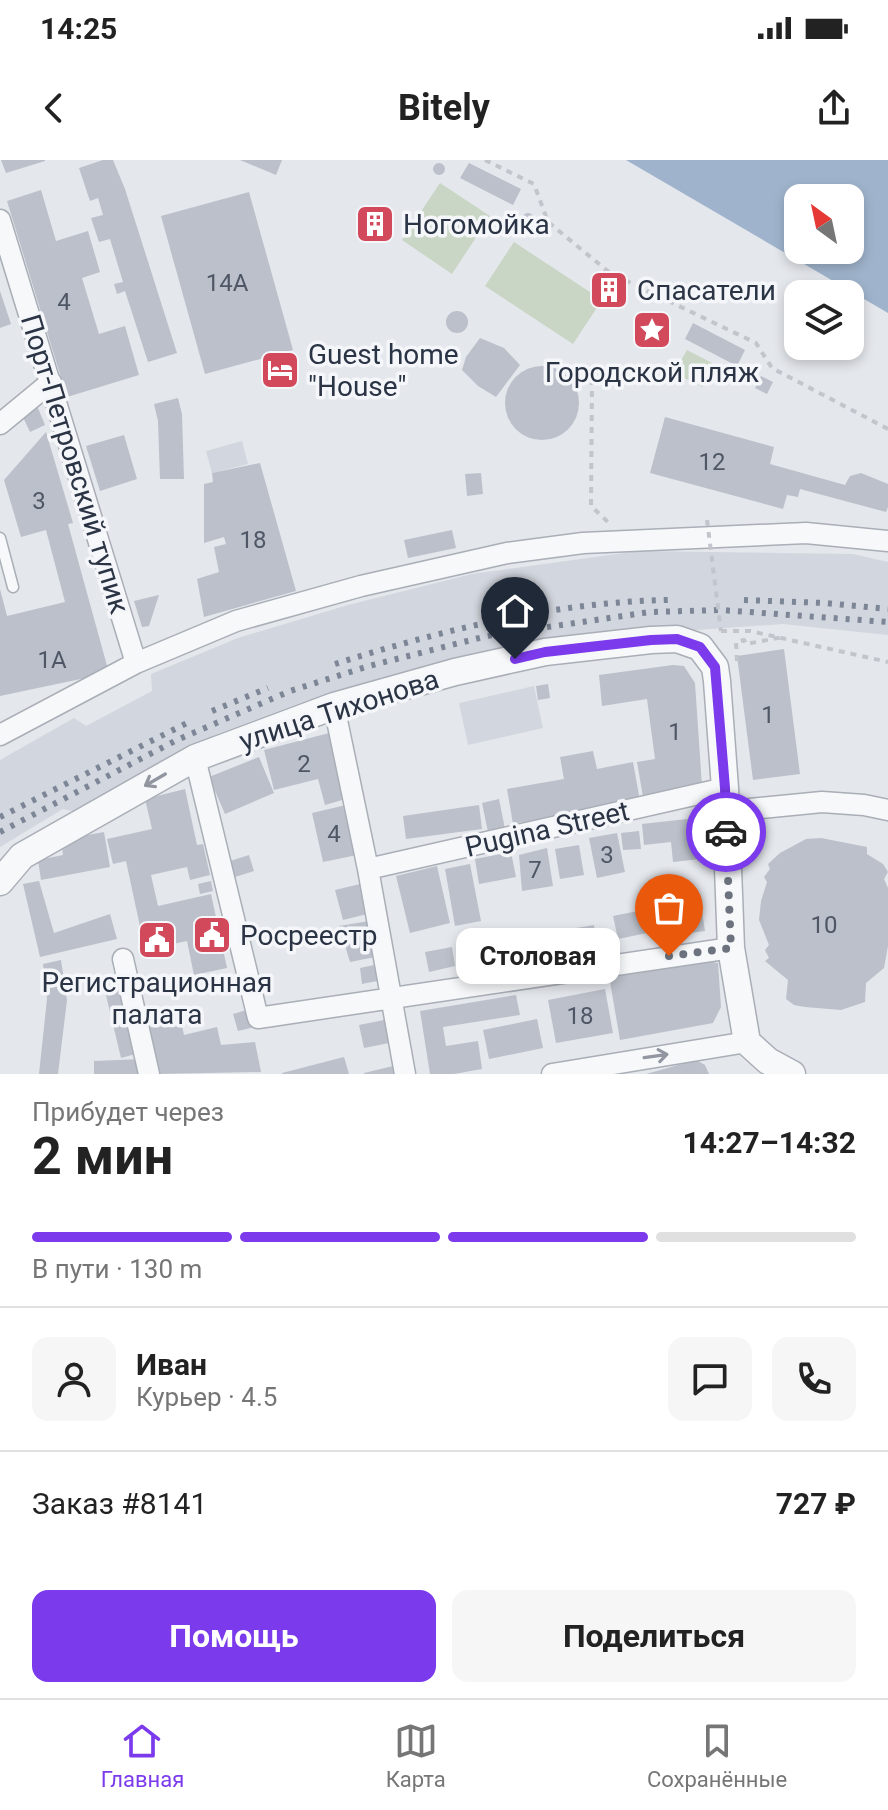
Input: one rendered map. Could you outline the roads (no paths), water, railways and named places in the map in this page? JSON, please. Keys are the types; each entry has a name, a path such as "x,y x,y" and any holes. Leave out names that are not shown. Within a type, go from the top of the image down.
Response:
{"street":[{"name":"Порт-Петровский тупик","path":"0,220 136,663"},
{"path":"0,424 51,382"},
{"path":"0,735 136,663 236,621 361,586 507,553 583,543 761,534 806,533 888,541"},
{"name":"улица Тихонова","path":"2,877 22,856 195,758 334,706 455,672 545,652 677,639 700,647 715,667 725,788"},
{"path":"334,706 368,869 405,1074"},
{"path":"195,758 258,1018 731,948"},
{"path":"725,788 731,948 747,1042 768,1061 792,1074"},
{"name":"Pugina Street","path":"368,869 725,788"},
{"path":"726,829 750,809 822,802 888,810"},
{"path":"123,959 149,1074"},
{"path":"552,1074 747,1042"}],"lane":[{"path":"0,538 13,587"}],"water":[{"path":"626,160 888,160 888,313 864,299 864,280 831,280 804,264 864,264 864,184 784,184 784,252"}],"railway":[{"path":"335,664 500,620 584,606 668,600"},
{"path":"744,600 888,609"},
{"path":"0,832 177,740 290,691 369,666 487,636 650,612 721,610 888,622"},
{"path":"212,711 268,688"},
{"path":"0,817 187,723"}],"place":[{"name":"Ногомойка","path":"375,224"},
{"name":"Спасатели","path":"609,290"},
{"name":"Городской пляж","path":"652,330"},
{"name":"Guest home \"House\"","path":"280,370"},
{"name":"Росреестр","path":"212,935"},
{"name":"Регистрационная палата","path":"157,940"},
{"name":"Столовая","path":"669,956"}]}
